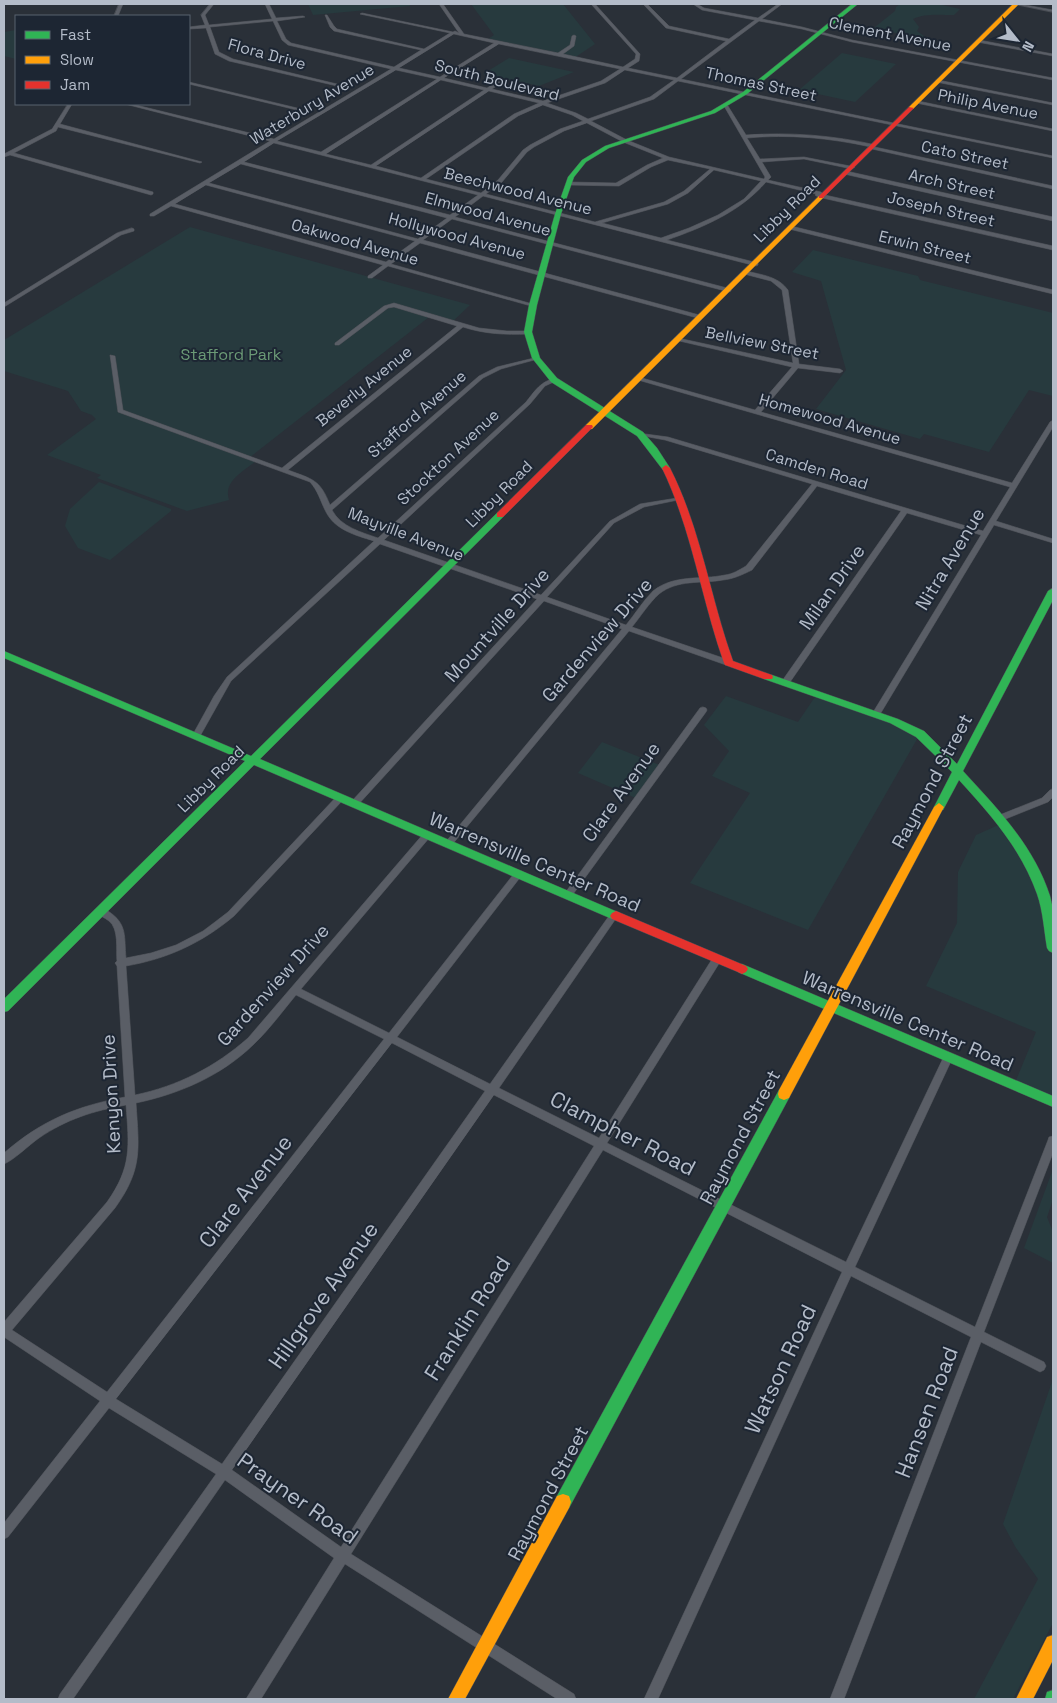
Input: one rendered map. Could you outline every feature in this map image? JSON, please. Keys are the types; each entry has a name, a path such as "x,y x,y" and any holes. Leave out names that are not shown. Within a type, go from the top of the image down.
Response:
{"main road":[{"name":"Libby Road","path":"4,1007 604,412 640,379 1016,4"},
{"path":"852,5 745,94 726,106 593,154 576,168 558,214 533,305 528,332 536,358 554,380 585,402 640,434 654,450 667,470 681,498 719,638 729,663 894,721 920,734 936,748 1000,818 1027,858 1049,896 1053,948"},
{"name":"Raymond Street","path":"456,1699 831,1008 1053,591"},
{"name":"Warrensville Center Road","path":"4,654 1053,1102"},
{"path":"1024,1699 1053,1643"}],"street":[{"name":"Flora Drive","path":"212,4 203,13 217,52 224,58 335,85"},
{"name":"South Boulevard","path":"267,4 287,43 490,88 544,102 588,121 625,141 667,158 823,195"},
{"path":"441,4 464,35"},
{"path":"422,179 516,115 544,102 596,85 637,60 638,54 593,4"},
{"path":"645,4 668,27 731,40"},
{"name":"Clement Avenue","path":"694,4 703,9 1053,79"},
{"path":"370,277 500,181 532,146 551,135 643,102 661,93 780,4"},
{"path":"1016,4 1053,11"},
{"name":"Thomas Street","path":"362,14 1053,157"},
{"path":"326,16 332,27 336,30 425,50"},
{"path":"190,28 303,17"},
{"name":"Waterbury Avenue","path":"152,215 459,30"},
{"path":"559,55 573,44 572,38 574,36"},
{"path":"979,41 1053,55"},
{"path":"322,154 498,42"},
{"path":"371,167 502,80"},
{"path":"938,81 1053,104"},
{"path":"190,83 297,109"},
{"name":"Philip Avenue","path":"918,102 1053,130"},
{"path":"4,156 50,132 58,125 69,105"},
{"name":"Beechwood Avenue","path":"131,105 756,264"},
{"path":"661,240 731,211 768,177 726,106"},
{"path":"58,125 200,162"},
{"name":"Cato Street","path":"744,137 772,134 810,134 1053,187"},
{"path":"10,153 151,193"},
{"path":"570,184 617,185 649,166 667,158"},
{"name":"Arch Street","path":"759,161 804,158 1053,219"},
{"name":"Elmwood Avenue","path":"240,162 729,290"},
{"path":"596,223 666,203 686,192 713,169"},
{"name":"Hollywood Avenue","path":"205,183 701,317"},
{"name":"Joseph Street","path":"823,195 1053,248"},
{"name":"Oakwood Avenue","path":"170,204 533,305"},
{"name":"Erwin Street","path":"791,228 1053,292"},
{"path":"4,305 119,234 132,230"},
{"path":"746,273 782,285 785,290 796,366 757,412"},
{"path":"337,344 390,305 489,332 528,332"},
{"name":"Beverly Avenue","path":"284,470 462,326"},
{"name":"Bellview Street","path":"678,340 796,366 840,371"},
{"name":"Mayville Avenue","path":"112,356 120,411 312,480 320,491 336,523 449,566 729,663"},
{"name":"Stafford Avenue","path":"328,510 482,377 498,368 536,358"},
{"name":"Homewood Avenue","path":"640,379 1014,486"},
{"name":"Stockton Avenue","path":"196,736 218,696 229,681 528,403 543,385 554,380"},
{"name":"Nitra Avenue","path":"876,714 1053,422"},
{"name":"Camden Road","path":"640,434 666,438 984,534"},
{"name":"Gardenview Drive","path":"448,844 656,593 667,585 679,580 736,575 749,568 816,483"},
{"name":"Mountville Drive","path":"354,804 612,522 642,505 681,498"},
{"name":"Milan Drive","path":"785,682 905,510"},
{"path":"992,522 1053,541"},
{"name":"Clare Avenue","path":"568,895 703,710"},
{"path":"1000,818 1045,800 1053,792"},
{"path":"120,963 166,954 189,944 214,929 231,914 340,798"},
{"name":"Gardenview Drive","path":"4,1160 37,1134 75,1114 98,1106 180,1087 198,1080 226,1062 251,1041 427,834"},
{"name":"Clare Avenue","path":"4,1533 519,873"},
{"name":"Kenyon Drive","path":"4,1330 124,1188 131,1168 134,1148 119,927 112,919 100,911"},
{"name":"Hillgrove Avenue","path":"65,1699 614,915"},
{"name":"Franklin Road","path":"254,1699 717,959"},
{"name":"Clampher Road","path":"295,990 1040,1366"},
{"name":"Watson Road","path":"651,1699 948,1057"},
{"name":"Hansen Road","path":"837,1699 1053,1140"},
{"name":"Prayner Road","path":"4,1330 107,1400 224,1472 343,1556 569,1699"}],"green space":[{"path":"308,4 409,4 410,6 313,15"},
{"path":"471,4 563,4 595,44 574,58 487,40 494,35"},
{"path":"900,4 938,4 960,9 954,15 928,15 913,19 919,27 917,31 928,39 891,32 870,31 895,11 896,7"},
{"path":"15,30 15,59 4,56 4,32"},
{"path":"842,53 896,64 855,102 799,90"},
{"path":"509,58 574,72 539,86 483,74"},
{"name":"Stafford Park","path":"190,227 470,305 451,323 429,317 249,458 256,461 231,482 228,493 229,500 187,511 97,478 101,475 47,455 96,419 92,415 81,411 68,391 4,371 4,340"},
{"path":"813,250 918,276 920,280 1053,313 1053,396 1029,390 989,452 924,434 920,439 816,409 846,370 821,281 792,272"},
{"path":"99,482 171,509 171,511 110,560 78,548 65,526 70,509"},
{"path":"817,694 920,734 808,930 690,883 750,793 712,776 729,751 704,725 726,696 798,722"},
{"path":"602,742 662,766 638,799 578,773"},
{"path":"1003,823 1027,857 1051,929 1053,948 1053,1102 1014,1085 1036,1032 926,986 957,923 958,872 976,835"},
{"path":"1053,1169 1053,1199 1047,1217 1053,1232 1053,1263 1024,1248"},
{"path":"1053,1379 1053,1623 1013,1699 974,1699 1038,1579 1016,1548 1003,1524"}],"traffic: fast":[{"path":"666,468 640,434 554,380 536,358 528,332 533,305 558,214 571,177 584,161 607,147 713,112 745,93 855,4"},
{"path":"4,1007 500,515"},
{"path":"939,807 1053,591"},
{"path":"4,654 616,916"},
{"path":"768,677 894,721 920,734 936,748 1000,818 1027,857 1044,896 1053,948"},
{"path":"742,969 1053,1102"},
{"path":"563,1502 784,1094"}],"traffic: slow":[{"path":"911,108 1016,4"},
{"path":"589,427 821,197"},
{"path":"784,1094 939,807"},
{"path":"456,1699 563,1502"},
{"path":"1024,1699 1053,1643"}],"traffic: jam":[{"path":"821,197 911,108"},
{"path":"500,515 589,427"},
{"path":"666,468 687,515 720,639 729,663 768,677"},
{"path":"616,916 742,969"}]}
